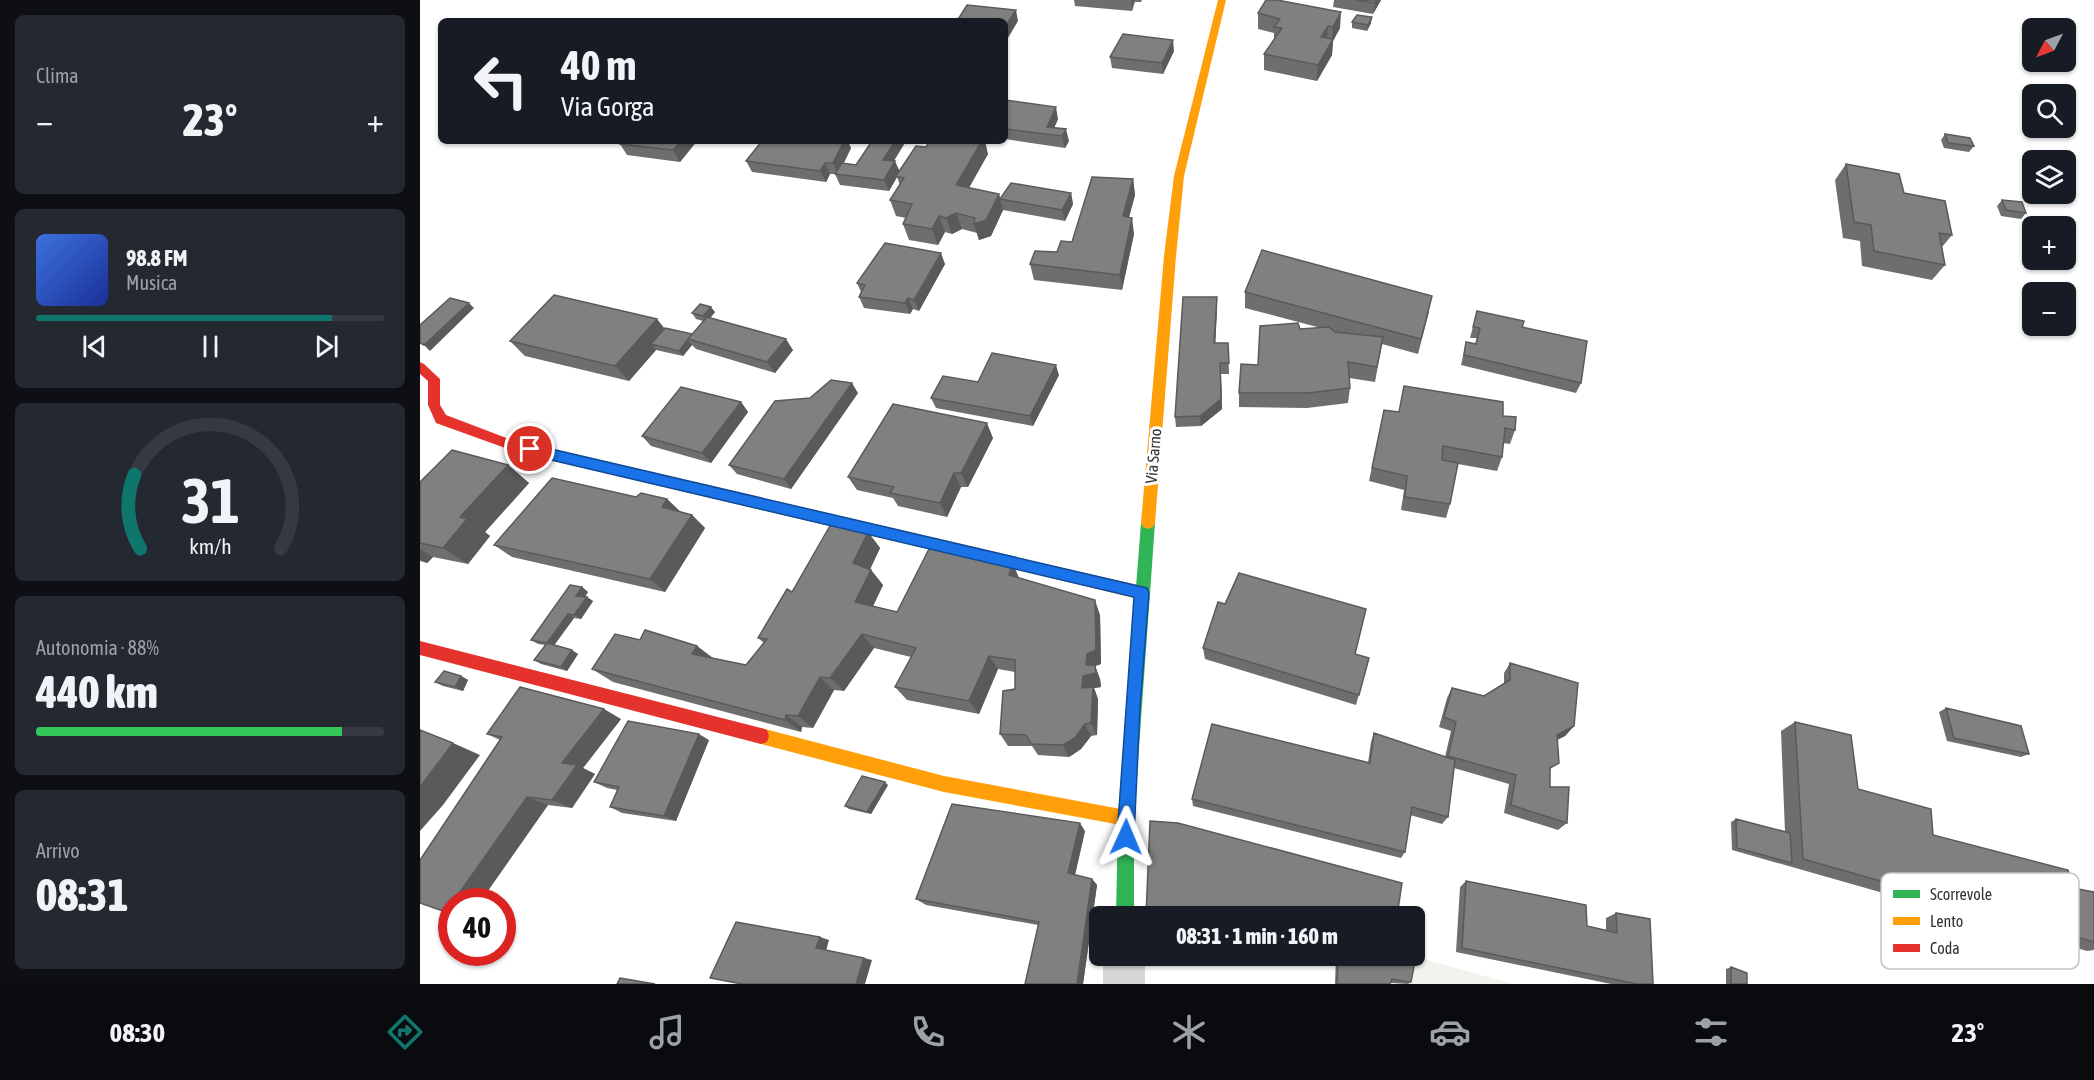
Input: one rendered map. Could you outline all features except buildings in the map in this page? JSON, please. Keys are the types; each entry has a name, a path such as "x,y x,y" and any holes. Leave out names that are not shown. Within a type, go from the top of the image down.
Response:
{"street":[{"name":"Via Sarno","path":"1125,906 1126,818 1142,593 1179,176 1221,0"},
{"path":"420,367 430,372 435,383 434,405 441,419 508,444 1142,593"},
{"path":"420,648 944,784 1126,818"},
{"path":"1124,966 1124,984"}],"shaded area":[{"path":"1425,959 1513,984 1409,984 1410,966 1425,966"}],"traffic: fast":[{"path":"749,501 1053,572"},
{"path":"1125,906 1126,818 1148,523"}],"traffic: slow":[{"path":"1148,523 1170,256 1179,176 1222,0"},
{"path":"1053,572 1142,593"},
{"path":"761,736 944,784 1126,818"}],"traffic: jam":[{"path":"420,367 434,379 434,405 441,419 508,444 749,501"},
{"path":"420,648 761,736"}],"route":[{"path":"530,449 1142,593 1132,708 1126,837"}]}
